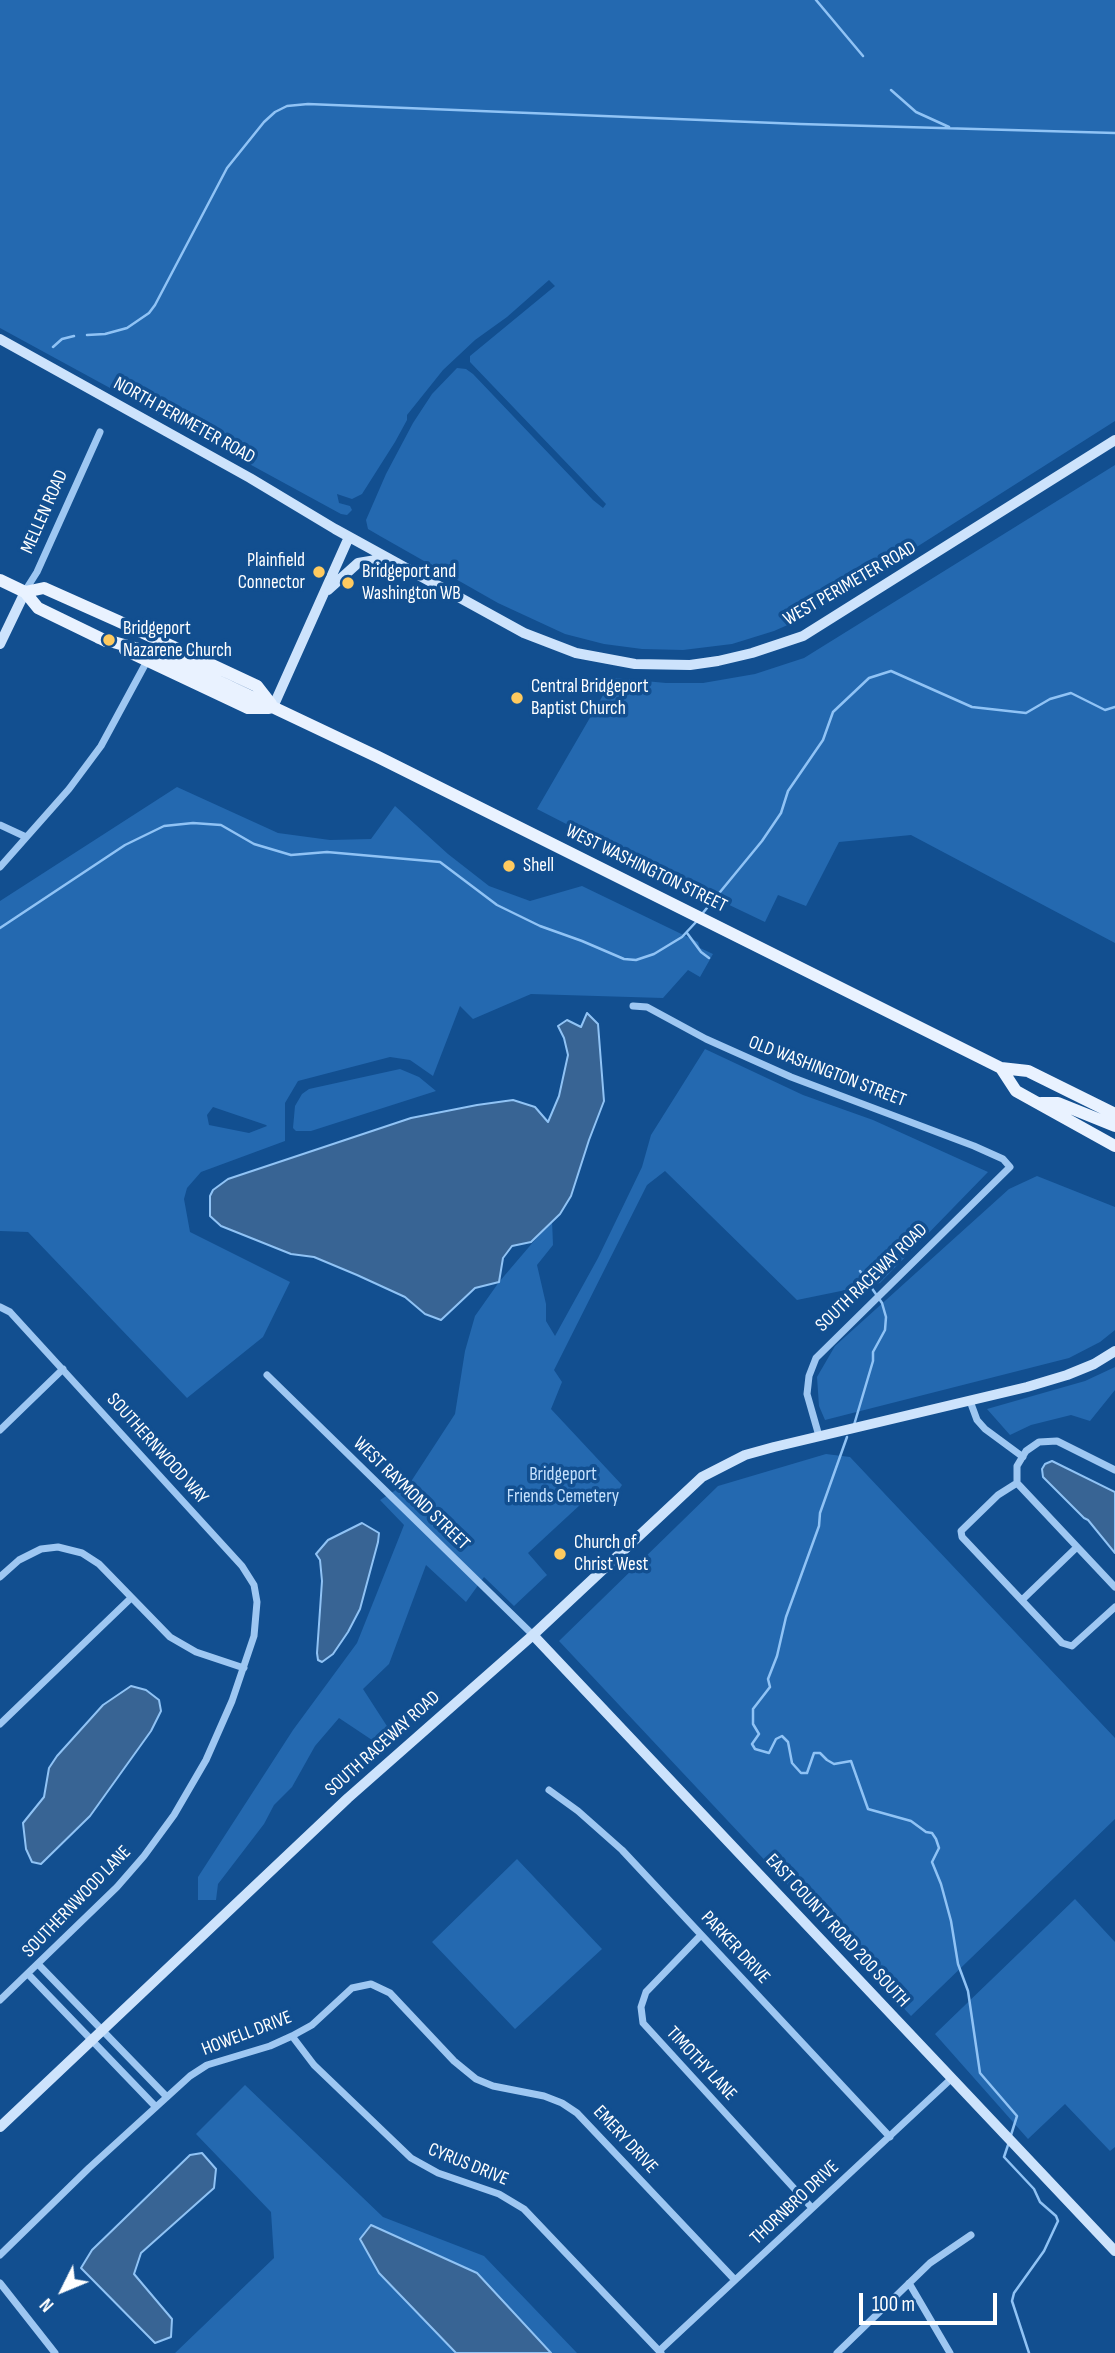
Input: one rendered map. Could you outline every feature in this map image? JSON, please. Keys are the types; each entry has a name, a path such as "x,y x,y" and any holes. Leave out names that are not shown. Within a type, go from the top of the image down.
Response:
{"main road":[{"name":"WEST WASHINGTON STREET","path":"0,580 24,592 38,608 147,661 248,708 273,708 378,757 1001,1068 1028,1071 1115,1114"},
{"name":"WEST WASHINGTON STREET","path":"24,592 44,588 118,621 257,686 273,708"},
{"path":"99,638 167,657 273,708"},
{"name":"WEST WASHINGTON STREET","path":"1001,1068 1016,1091 1115,1146"},
{"path":"1037,1103 1058,1103 1115,1126"}],"street":[{"name":"NORTH PERIMETER ROAD","path":"0,339 250,478 349,537"},
{"name":"MELLEN ROAD","path":"0,644 24,592 37,572 100,432"},
{"name":"WEST PERIMETER ROAD","path":"349,537 524,633 576,653 645,665 690,665 718,661 803,636 1115,440"},
{"path":"273,708 349,537"},
{"path":"324,594 358,563 388,558"},
{"path":"0,867 69,789 102,746 147,661"},
{"path":"0,825 26,837"},
{"name":"OLD WASHINGTON STREET","path":"633,1006 647,1007 706,1040 791,1077 974,1146 1003,1159 1010,1167"},
{"name":"SOUTH RACEWAY ROAD","path":"820,1436 808,1402 808,1385 812,1367 823,1349 1010,1167"},
{"name":"SOUTHERNWOOD WAY","path":"0,1307 10,1312 242,1566 254,1585 257,1602 255,1629"},
{"name":"SOUTH RACEWAY ROAD","path":"0,2127 348,1798 533,1635 702,1477 745,1455 1067,1375 1094,1364 1115,1351"},
{"path":"0,1430 63,1369"},
{"name":"WEST RAYMOND STREET","path":"267,1375 533,1635"},
{"path":"970,1401 977,1420 985,1429 1023,1457"},
{"path":"1115,1470 1057,1441 1039,1442 1026,1451 1017,1466 1017,1483 1115,1587"},
{"path":"1017,1483 998,1495 961,1531 962,1537 1062,1643 1072,1646 1115,1607"},
{"path":"0,1577 29,1553 58,1547 82,1553 95,1560 161,1629 180,1644 208,1657 244,1668"},
{"path":"1021,1600 1077,1547"},
{"path":"0,1724 131,1598"},
{"name":"SOUTHERNWOOD LANE","path":"0,2000 117,1887 168,1824 211,1750 244,1668 255,1629"},
{"name":"EAST COUNTY ROAD 200 SOUTH","path":"533,1635 1115,2251"},
{"name":"PARKER DRIVE","path":"549,1790 578,1811 622,1850 890,2137"},
{"name":"TIMOTHY LANE","path":"701,1936 646,1992 641,2007 643,2023 812,2208"},
{"path":"38,1964 166,2096"},
{"path":"28,1973 155,2106"},
{"name":"HOWELL DRIVE","path":"0,2255 155,2106 190,2076 207,2065 270,2046 292,2036 312,2025 352,1988 372,1984"},
{"name":"EMERY DRIVE","path":"372,1984 390,1993 454,2061 477,2079 493,2086 544,2096 577,2112 735,2280"},
{"name":"CYRUS DRIVE","path":"292,2036 314,2065 411,2158 438,2174 499,2194 524,2209 660,2352"},
{"name":"THORNBRO DRIVE","path":"660,2352 951,2078"},
{"path":"837,2353 930,2263 971,2235"},
{"path":"0,2283 55,2353"},
{"path":"909,2283 950,2353"}],"green space":[{"path":"0,0 1115,0 1115,421 808,616 774,631 732,644 683,650 642,649 604,644 565,634 498,603 380,536 368,529 366,520 413,423 432,394 457,368 466,369 473,374 603,508 606,504 470,362 470,356 555,286 549,280 507,317 475,340 443,370 407,415 395,442 362,494 352,499 337,494 339,503 350,506 352,510 347,515 341,514 0,328"},
{"path":"1115,465 1115,943 911,835 839,842 806,906 778,895 765,922 537,809 613,678 703,683 755,674 804,658"},
{"path":"177,787 278,833 330,840 371,839 395,806 448,854 489,886 530,901 582,886 698,942 700,948 713,954 700,977 688,970 663,998 531,994 473,1019 460,1006 433,1076 410,1060 390,1057 298,1081 285,1103 285,1141 201,1172 187,1188 184,1199 190,1232 290,1282 263,1337 187,1398 28,1232 0,1231 0,901","holes":["213,1107 266,1125 249,1133 209,1125 207,1115"]},
{"name":"Bridgeport Friends Cemetery","path":"705,1049 803,1095 873,1120 988,1172 880,1283 797,1300 665,1171 647,1185 554,1370 562,1382 551,1409 622,1485 609,1504 594,1492 528,1553 547,1575 514,1606 484,1577 466,1602 426,1565 389,1664 363,1689 394,1737 384,1748 339,1718 315,1746 292,1787 274,1805 264,1824 218,1884 216,1900 198,1900 198,1877 293,1730 357,1643 404,1525 380,1500 412,1480 455,1414 465,1351 475,1316 499,1282 552,1220 553,1245 537,1265 546,1304 546,1321 555,1336 598,1258 642,1167 651,1135"},
{"path":"400,1069 419,1077 436,1091 311,1131 296,1131 293,1128 295,1106 302,1094 309,1089"},
{"path":"1037,1176 1115,1207 1115,1330 1100,1342 1069,1358 825,1420 819,1406 817,1377 835,1346 1009,1189"},
{"path":"1115,1367 1115,1390 1090,1421 1071,1415 1031,1425 1010,1435 987,1409 1085,1381"},
{"path":"826,1454 850,1457 1115,1738 1115,1819 911,2016 559,1641 718,1486"},
{"path":"517,1859 602,1949 515,2029 432,1942"},
{"path":"1075,1899 1115,1942 1115,2147 1110,2151 1065,2104 1028,2139 935,2034"},
{"path":"245,2085 383,2217 484,2256 577,2353 551,2353 477,2273 379,2273 456,2353 175,2353 274,2258 271,2212 196,2134"}],"shaded area":[{"path":"587,1013 598,1024 604,1101 571,1196 560,1214 531,1242 512,1246 503,1258 499,1282 475,1288 441,1320 425,1314 405,1297 357,1275 314,1257 291,1254 221,1226 210,1216 210,1196 213,1190 228,1179 411,1118 513,1100 535,1107 548,1122 559,1096 568,1055 558,1026 567,1020 581,1027"},
{"path":"1052,1461 1115,1492 1115,1553 1088,1520 1043,1477 1042,1469"},
{"path":"362,1523 379,1533 360,1609 333,1654 322,1662 318,1660 317,1653 322,1581 320,1560 316,1554 328,1540"},
{"path":"131,1686 146,1690 159,1700 161,1711 151,1731 90,1816 41,1864 32,1862 26,1849 23,1823 44,1797 49,1768 103,1705"},
{"path":"202,2153 216,2169 214,2188 141,2253 134,2274 172,2319 171,2337 155,2343 81,2268 92,2250 190,2155"},
{"path":"371,2225 477,2273 551,2353 456,2353 379,2273 360,2239"}],"waterway":[{"path":"816,0 863,56"},
{"path":"891,90 916,112 949,127"},
{"path":"87,335 105,334 127,328 149,313 227,168 264,122 287,106 308,104 800,124 1115,133"},
{"path":"53,347 62,339 74,336"},
{"path":"702,914 762,841 781,813 788,791 823,740 833,712 869,678 891,671 972,707 1026,713 1050,699 1071,693 1105,710 1115,707"},
{"path":"0,928 125,845 164,826 193,823 221,825 254,844 291,855 327,852 440,862 497,905 540,926 624,959 636,960 654,954 682,937 696,922"},
{"path":"687,933 709,958"},
{"path":"854,1425 873,1361 873,1352 885,1330 886,1317 882,1303 860,1271"},
{"path":"847,1437 786,1617 777,1656 768,1679 770,1687 753,1709 753,1724 759,1734 752,1744 755,1749 769,1753 776,1739 782,1736 788,1742 792,1763 801,1773 807,1773 814,1753 820,1753 834,1764 851,1761 868,1809 911,1821 926,1832 932,1833 936,1839 939,1848 932,1862 941,1884 958,1964 968,1991 980,2073 1017,2116 1011,2135"},
{"path":"1008,2145 1004,2157 1034,2189 1040,2202 1058,2221 1044,2251 1014,2293 1012,2301 1029,2353"}],"place":[{"name":"Plainfield Connector","path":"319,572"},
{"name":"Bridgeport and Washington WB","path":"348,583"},
{"name":"Bridgeport Nazarene Church","path":"109,640"},
{"name":"Central Bridgeport Baptist Church","path":"517,698"},
{"name":"Shell","path":"509,866"},
{"name":"Church of Christ West","path":"560,1554"}]}
